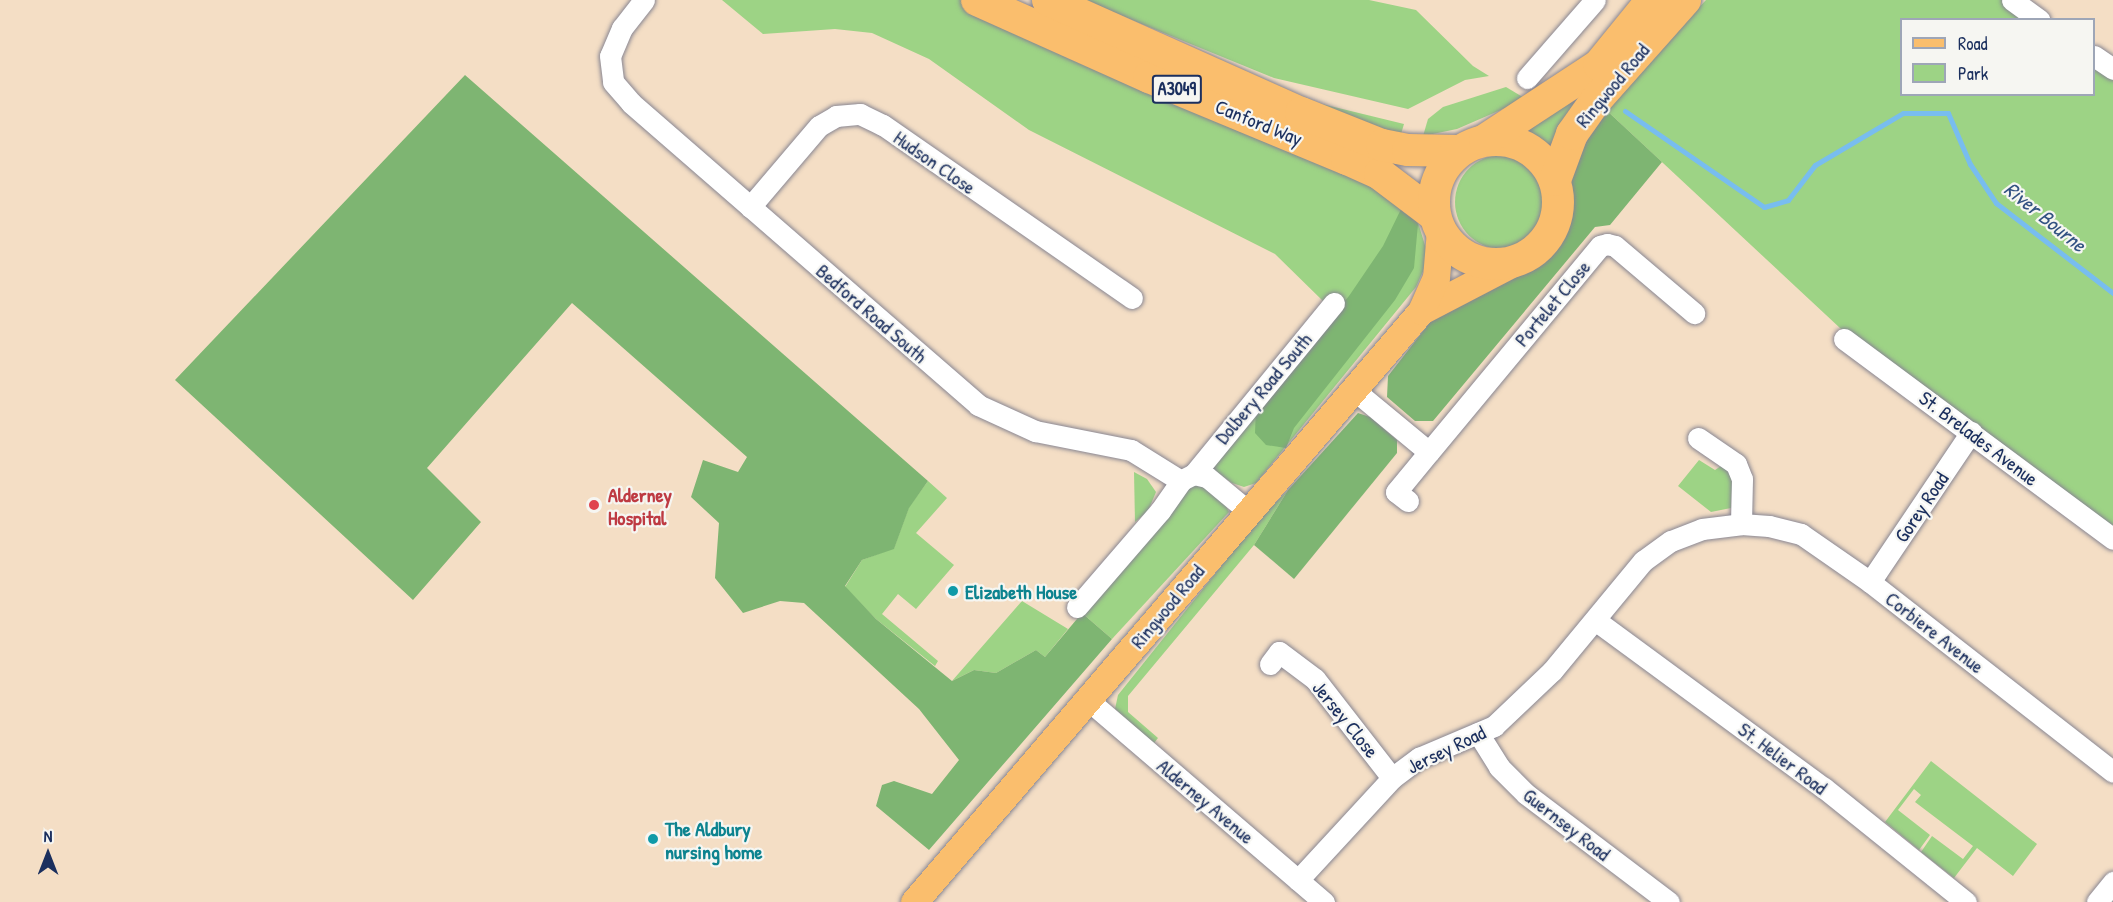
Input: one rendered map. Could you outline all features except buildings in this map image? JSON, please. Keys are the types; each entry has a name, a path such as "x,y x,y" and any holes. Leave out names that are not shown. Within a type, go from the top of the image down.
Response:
{"highway":[{"name":"Canford Way","path":"977,0 1149,78 1380,174 1437,222"},
{"name":"Canford Way","path":"1048,0 1301,113 1382,145 1408,150 1472,146"},
{"name":"Ringwood Road","path":"1472,146 1599,65 1652,0"},
{"name":"Ringwood Road","path":"1555,180 1572,134 1590,109 1685,0"},
{"name":"A3049","path":"1472,146 1506,140 1527,148 1544,162 1555,180"},
{"path":"1437,222 1434,191 1438,180 1472,146"},
{"path":"1515,262 1533,253 1552,229 1559,200 1555,180"},
{"name":"A3049","path":"1437,222 1453,248 1471,260 1493,265 1515,262"}],"main road":[{"name":"Ringwood Road","path":"914,902 1421,311 1436,278 1437,222"},
{"name":"Ringwood Road","path":"1421,311 1515,262"}],"street":[{"name":"Bedford Road South","path":"644,0 614,43 610,68 613,82 630,103 978,405 1035,431 1131,450 1187,478 1207,477 1248,511"},
{"path":"1527,78 1595,0"},
{"path":"2012,0 2037,18"},
{"path":"2095,57 2113,69"},
{"name":"Hudson Close","path":"750,207 819,126 836,116 860,114 883,125 1132,299"},
{"name":"Portelet Close","path":"1402,496 1429,452 1600,246 1615,246 1694,313"},
{"name":"Dolbery Road South","path":"1077,607 1161,511 1334,303"},
{"name":"St. Brelades Avenue","path":"1844,339 2113,539"},
{"path":"1354,390 1429,452"},
{"name":"Gorey Road","path":"1870,582 1971,432"},
{"path":"1698,438 1736,464 1742,479 1741,524"},
{"name":"Corbiere Avenue","path":"1595,620 1643,561 1671,541 1702,529 1741,524 1769,526 1801,534 1870,582 2113,772"},
{"name":"Jersey Road","path":"1298,880 1392,778 1419,758 1494,726 1525,700 1595,620"},
{"name":"St. Helier Road","path":"1595,620 1824,788 1966,902"},
{"name":"Jersey Close","path":"1270,664 1279,652 1315,679 1392,778"},
{"name":"Alderney Avenue","path":"1088,700 1324,902"},
{"name":"Guernsey Road","path":"1478,733 1499,767 1526,794 1669,902"},
{"path":"2097,902 2113,882"}],"green space":[{"path":"722,0 963,0 1357,178 1416,216 1428,255 1424,269 1416,287 1256,483 1244,487 1232,483 1211,468 1324,302 1275,254 1029,130 929,59 872,33 835,29 763,34"},
{"path":"1083,0 1369,0 1416,10 1473,66 1489,76 1465,80 1408,109 1274,78"},
{"path":"1706,0 2011,0 2038,18 1900,18 1900,96 2095,96 2095,57 2113,69 2113,528 1840,328 1604,108"},
{"path":"465,75 928,481 909,508 894,549 862,560 845,586 876,619 952,681 974,670 996,673 1036,650 1045,657 1082,613 1112,639 929,850 876,806 882,785 894,781 932,794 959,760 919,709 804,603 780,601 743,613 715,578 719,523 691,497 703,460 738,472 747,457 572,303 427,468 481,522 413,600 175,380"},
{"path":"1506,87 1526,99 1457,129 1423,136 1428,119 1443,107"},
{"path":"1592,88 1559,151 1526,130"},
{"path":"1285,95 1404,124 1401,134 1380,131"},
{"path":"1604,108 1662,162 1610,225 1595,227 1433,421 1415,421 1387,397 1388,376 1431,321 1452,303 1547,256 1566,235 1572,216 1568,177"},
{"path":"1502,155 1520,158 1535,169 1546,184 1549,202 1546,220 1535,235 1520,246 1502,249 1484,246 1469,235 1458,220 1455,202 1458,184 1469,169 1484,158"},
{"path":"1404,203 1418,224 1414,268 1395,300 1294,428 1286,448 1266,445 1255,433 1256,407 1349,296 1383,246"},
{"path":"1358,413 1370,417 1397,440 1397,453 1294,579 1254,545 1288,490"},
{"path":"1699,460 1715,470 1721,466 1733,472 1731,508 1711,512 1678,486"},
{"path":"1134,472 1147,479 1156,492 1148,511 1135,522"},
{"path":"928,481 947,498 916,533 954,565 916,609 898,594 882,614 938,661 935,666 876,619 845,587 862,560 894,548 909,507"},
{"path":"1193,483 1205,485 1223,500 1229,512 1112,639 1082,613"},
{"path":"1288,490 1254,545 1128,696 1128,712 1158,738 1154,743 1115,709 1118,695 1255,524"},
{"path":"1022,601 1068,629 1045,657 1036,650 996,673 974,670 952,681"},
{"path":"1931,761 2037,844 2013,876 1977,848 1954,878 1921,852 1932,836 1963,859 1973,846 1915,802 1921,795 1914,789 1898,810 1930,835 1919,850 1885,822"}],"waterway":[{"name":"River Bourne","path":"1625,111 1764,207 1788,200 1815,165 1903,113 1948,113 1970,164 1996,203 2113,293"}],"place":[{"name":"Alderney Hospital","path":"594,505"},
{"name":"Elizabeth House","path":"953,591"},
{"name":"The Aldbury nursing home","path":"653,839"}]}
